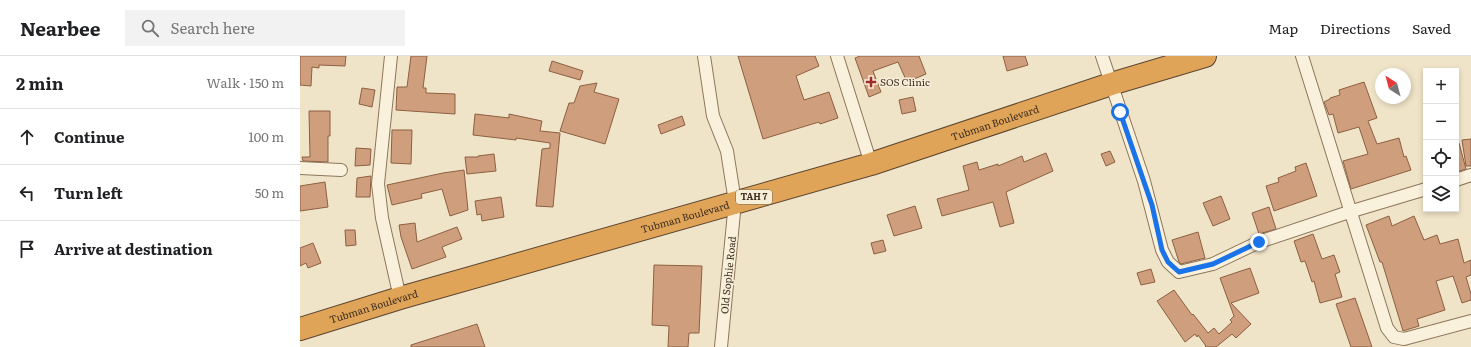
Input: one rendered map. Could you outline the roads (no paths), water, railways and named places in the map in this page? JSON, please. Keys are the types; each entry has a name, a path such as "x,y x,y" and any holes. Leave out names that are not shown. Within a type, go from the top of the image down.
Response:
{"highway":[{"name":"Tubman Boulevard","path":"300,329 400,298 871,164 1111,84 1205,56"}],"street":[{"path":"391,56 378,184 382,218 400,298"},
{"name":"Old Sophie Road","path":"704,56 713,116 727,151 735,202 721,347"},
{"path":"837,56 871,164"},
{"path":"1102,56 1152,205 1162,250 1168,262 1179,272 1213,264 1259,242 1349,212 1423,190"},
{"path":"1302,56 1349,212 1387,328 1394,337 1404,339 1471,321"},
{"path":"300,168 341,170"},
{"path":"1459,179 1471,175"}],"place":[{"name":"SOS Clinic","path":"871,82"}]}
